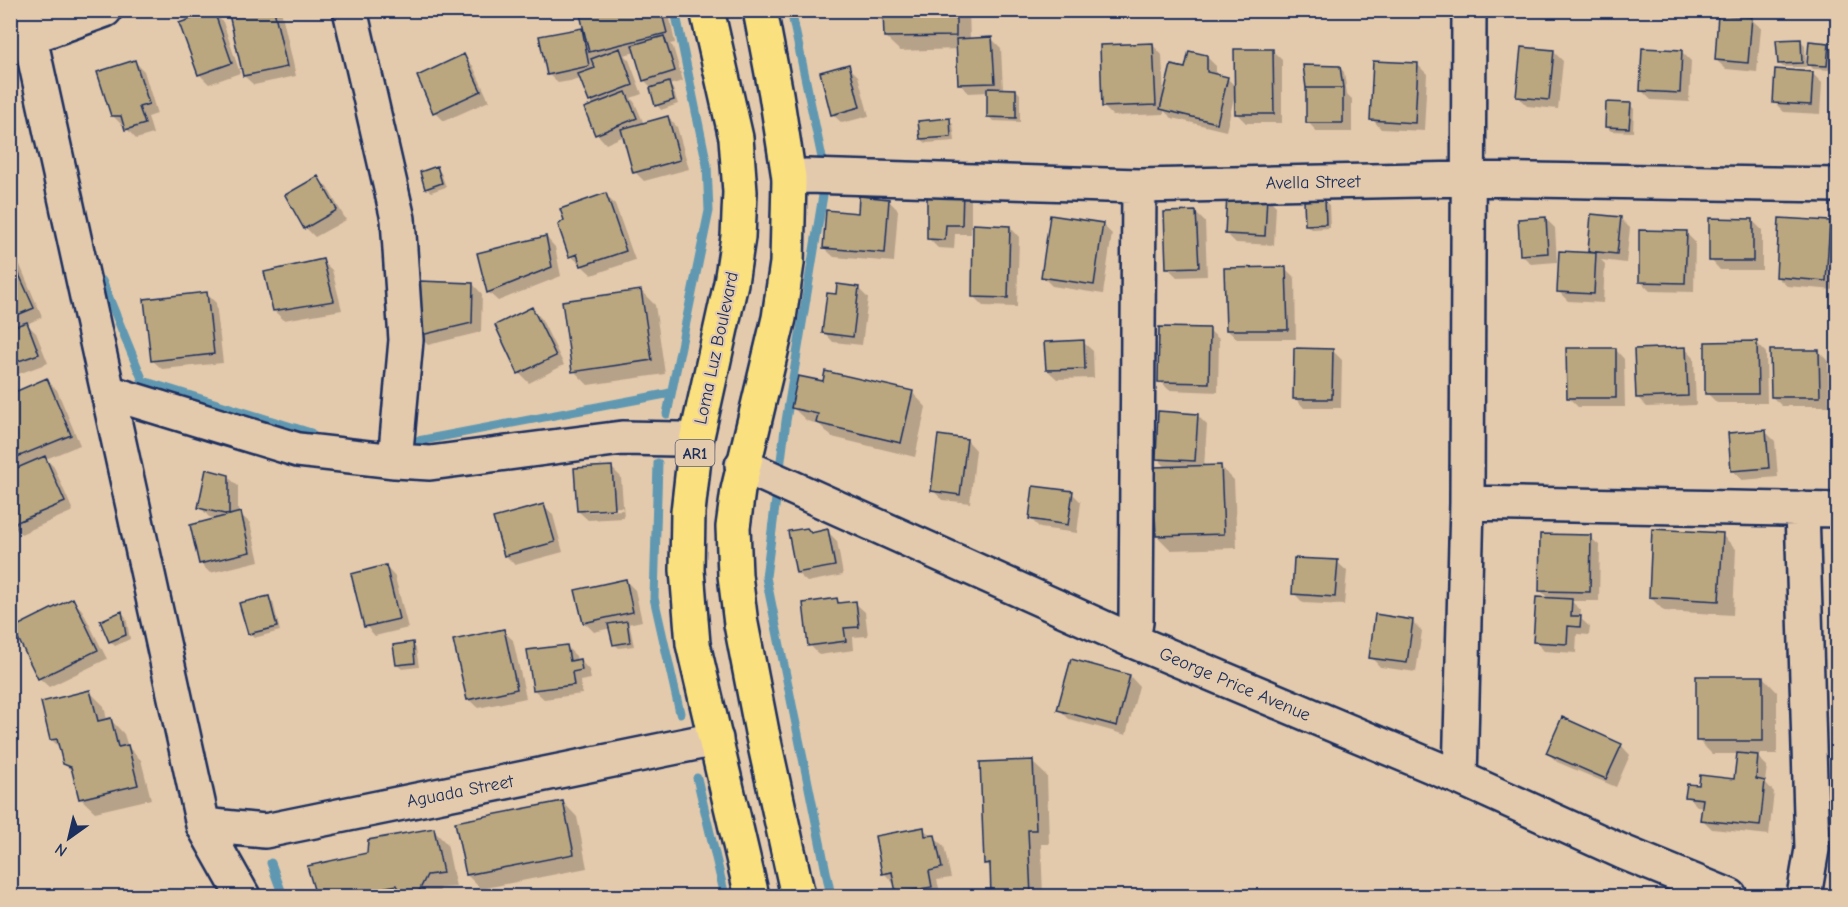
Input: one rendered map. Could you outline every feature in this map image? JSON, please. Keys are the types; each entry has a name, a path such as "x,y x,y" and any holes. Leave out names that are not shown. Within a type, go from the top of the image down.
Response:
{"highway":[{"name":"Loma Luz Boulevard","path":"707,10 736,138 740,192 738,237 730,283 696,441 688,512 687,570 693,644 753,897"},
{"path":"760,10 789,178 787,263 779,318 742,465 733,528 735,576 741,624 762,732 798,897"}],"street":[{"path":"105,10 27,24 203,825 243,897"},
{"path":"350,10 398,219 406,340 395,461"},
{"path":"1460,778 1467,503 1469,10"},
{"name":"Avella Street","path":"789,178 807,176 1139,186 1467,179 1838,185"},
{"path":"1133,641 1136,622 1139,186"},
{"path":"108,392 298,450 395,461 430,463 622,438 696,441"},
{"name":"George Price Avenue","path":"742,465 1133,641 1460,778 1625,853 1730,897"},
{"path":"1467,503 1838,510"},
{"path":"1802,509 1812,849 1804,897"},
{"name":"Aguada Street","path":"203,825 265,831 716,740"}],"building":[{"path":"228,10 274,10 287,67 243,76"},
{"path":"579,10 661,10 667,33 589,52"},
{"path":"883,10 956,10 956,36 884,37"},
{"path":"214,11 232,63 198,75 179,23"},
{"path":"1718,14 1752,17 1748,63 1715,60"},
{"path":"582,28 589,66 547,75 539,36"},
{"path":"664,36 675,71 643,81 632,45"},
{"path":"992,37 995,83 958,84 956,39"},
{"path":"1801,39 1802,63 1778,64 1776,40"},
{"path":"1809,41 1829,43 1827,66 1807,65"},
{"path":"1153,43 1156,105 1102,107 1100,45"},
{"path":"1521,47 1554,50 1549,100 1516,97"},
{"path":"620,48 633,85 589,102 578,74 595,68 591,59"},
{"path":"1642,48 1682,50 1680,93 1640,91"},
{"path":"1234,49 1273,49 1274,114 1235,114"},
{"path":"1189,51 1207,55 1207,72 1228,77 1217,123 1160,109 1171,65 1185,68"},
{"path":"464,54 481,91 433,113 417,76"},
{"path":"135,60 149,104 139,107 145,124 125,130 121,116 111,116 97,72"},
{"path":"1373,61 1418,63 1415,123 1370,120"},
{"path":"849,64 860,107 831,115 820,72"},
{"path":"1303,65 1340,66 1343,88 1306,88"},
{"path":"1775,69 1813,72 1811,105 1773,103"},
{"path":"669,82 674,100 655,106 650,88"},
{"path":"987,88 1016,89 1016,118 987,117"},
{"path":"1306,88 1343,88 1343,123 1306,123"},
{"path":"626,92 637,118 595,135 584,108"},
{"path":"1606,102 1631,103 1629,128 1605,127"},
{"path":"668,116 680,160 633,173 621,129"},
{"path":"950,118 951,137 920,139 918,121"},
{"path":"437,166 442,183 425,189 420,172"},
{"path":"318,176 337,210 304,229 285,195"},
{"path":"927,189 963,189 962,225 946,225 945,240 927,239"},
{"path":"606,193 626,251 581,266 577,254 569,257 558,225 564,220 560,209"},
{"path":"1227,193 1267,195 1265,236 1225,234"},
{"path":"859,196 889,199 885,253 823,248 826,210 858,213"},
{"path":"1325,199 1326,224 1305,225 1304,201"},
{"path":"1196,211 1199,267 1166,268 1164,212"},
{"path":"1591,214 1621,217 1617,254 1588,251"},
{"path":"1050,215 1103,223 1094,285 1041,277"},
{"path":"1546,217 1548,253 1520,255 1518,219"},
{"path":"1709,218 1753,219 1753,261 1709,261"},
{"path":"1779,218 1830,221 1826,281 1776,277"},
{"path":"973,224 1010,226 1008,298 972,297"},
{"path":"1639,230 1687,231 1685,283 1639,282"},
{"path":"546,236 552,267 487,293 477,253"},
{"path":"1559,251 1596,253 1594,294 1557,292"},
{"path":"10,254 34,308 10,318"},
{"path":"323,259 334,301 273,311 264,272"},
{"path":"1286,267 1288,330 1226,330 1224,268"},
{"path":"419,281 473,283 472,323 417,336"},
{"path":"837,284 859,287 853,337 822,333 827,293 836,294"},
{"path":"641,290 652,360 572,372 562,301"},
{"path":"207,292 214,354 151,361 144,299"},
{"path":"532,307 556,356 518,374 495,325"},
{"path":"27,322 39,354 10,364 10,328"},
{"path":"1159,327 1210,328 1209,383 1158,382"},
{"path":"1084,340 1085,369 1046,370 1044,342"},
{"path":"1757,341 1758,394 1705,394 1705,342"},
{"path":"1686,347 1688,396 1636,398 1634,349"},
{"path":"1294,348 1333,349 1332,399 1293,399"},
{"path":"1566,348 1616,348 1616,398 1567,398"},
{"path":"1770,350 1819,350 1820,397 1771,397"},
{"path":"825,371 913,391 901,443 816,423 818,414 791,408 798,376 823,381"},
{"path":"47,378 71,435 10,460 10,394"},
{"path":"1158,411 1198,414 1195,461 1156,459"},
{"path":"1766,430 1769,468 1731,471 1728,433"},
{"path":"938,435 967,439 960,495 931,491"},
{"path":"45,456 65,502 10,525 10,471"},
{"path":"1221,465 1224,534 1156,536 1153,467"},
{"path":"612,466 615,509 577,511 574,468"},
{"path":"206,469 229,475 229,515 198,508"},
{"path":"1033,486 1073,491 1068,525 1029,519"},
{"path":"544,504 555,542 504,556 493,518"},
{"path":"241,512 250,552 199,564 190,525"},
{"path":"1832,521 1838,522 1838,586 1832,586"},
{"path":"807,528 811,533 828,529 835,566 796,573 788,531"},
{"path":"1652,529 1723,533 1719,601 1649,597"},
{"path":"1540,534 1591,535 1590,592 1539,591"},
{"path":"1294,558 1338,560 1335,597 1292,594"},
{"path":"386,565 399,619 364,627 351,574"},
{"path":"626,579 633,612 583,623 575,590"},
{"path":"269,596 277,627 248,634 239,603"},
{"path":"1536,597 1572,599 1571,616 1581,616 1580,627 1568,626 1567,644 1533,642"},
{"path":"73,598 98,650 38,679 13,628"},
{"path":"837,598 838,603 856,601 859,627 844,628 846,641 808,646 803,603"},
{"path":"122,611 126,635 109,642 100,621"},
{"path":"1375,614 1413,620 1407,663 1369,658"},
{"path":"627,621 630,642 613,645 608,624"},
{"path":"504,629 517,689 467,700 453,640"},
{"path":"413,642 415,663 396,665 393,645"},
{"path":"567,645 570,661 580,659 582,670 572,672 574,685 533,690 527,650"},
{"path":"1071,659 1130,675 1117,726 1057,710"},
{"path":"1696,676 1763,676 1763,741 1696,741"},
{"path":"90,690 98,721 111,718 118,747 128,745 138,785 79,799 71,767 63,764 57,739 50,740 41,702"},
{"path":"1562,717 1622,744 1606,779 1546,753"},
{"path":"1737,753 1758,755 1756,779 1765,781 1760,826 1700,820 1703,799 1685,797 1687,784 1699,785 1700,775 1734,779"},
{"path":"1033,760 1036,830 1028,830 1031,896 991,896 990,863 984,864 980,762"},
{"path":"563,801 574,854 466,875 455,822"},
{"path":"924,827 925,836 935,835 942,868 929,871 932,887 896,893 892,872 882,874 875,836"},
{"path":"434,828 443,873 427,875 419,891 409,894 401,892 397,885 385,887 387,896 316,896 307,866 367,853 368,840"},
{"path":"1387,891 1406,896 1385,896"}],"waterway":[{"path":"667,414 709,211 707,165 675,10"},
{"path":"791,10 826,177 786,421 766,577 831,896"},
{"path":"102,281 143,381 311,433"},
{"path":"402,444 671,393"},
{"path":"658,463 654,598 680,713"},
{"path":"697,778 725,896"},
{"path":"271,863 283,896"}]}
